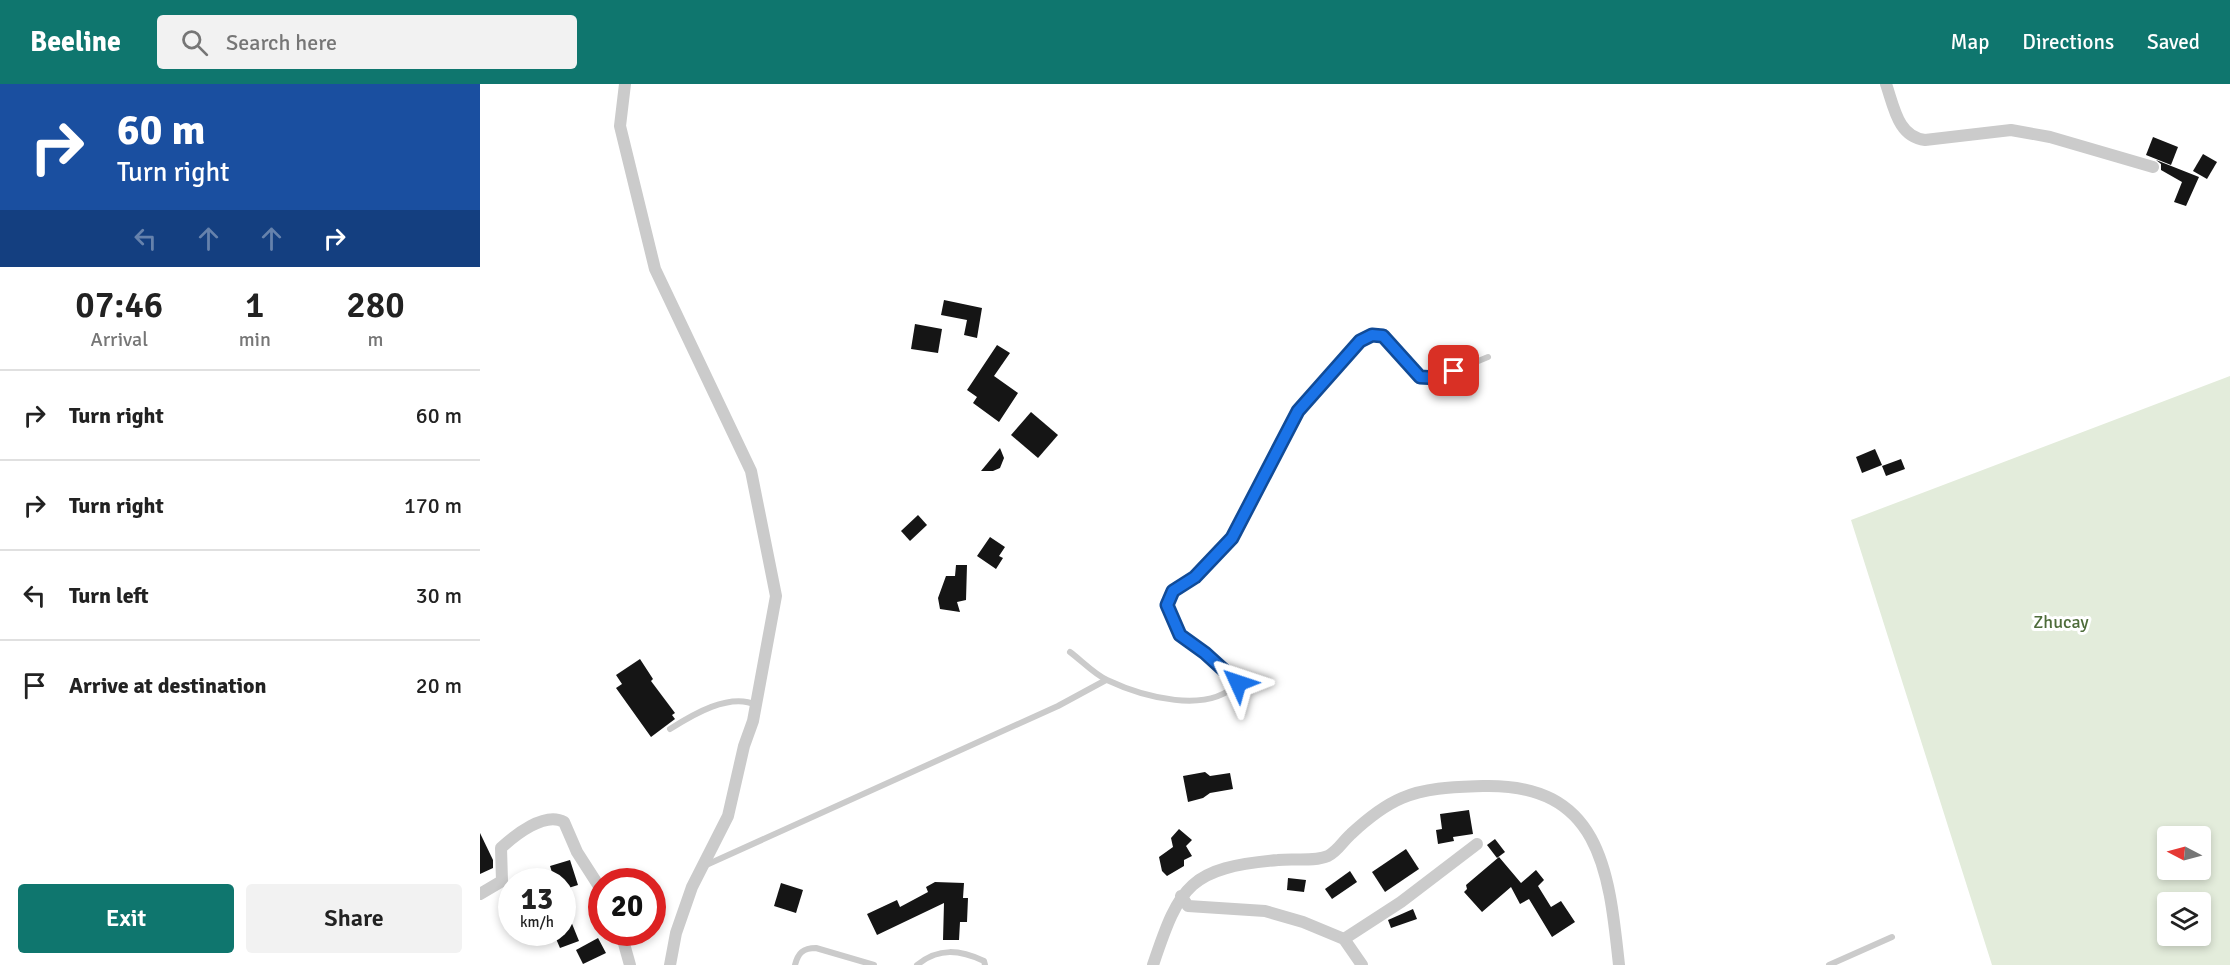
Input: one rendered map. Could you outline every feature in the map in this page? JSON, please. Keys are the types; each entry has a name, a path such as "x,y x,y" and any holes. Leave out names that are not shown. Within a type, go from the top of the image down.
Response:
{"street":[{"path":"625,84 620,126 655,269 752,471 776,596 756,705 728,816 715,846 701,868 676,933 670,965"},
{"path":"1886,84 1906,134 1914,139 1925,140 2011,130 2050,137 2153,167"},
{"path":"1153,965 1167,923 1181,896 1200,879 1225,868 1247,863 1327,857 1371,816 1404,797 1440,788 1503,786 1530,789 1562,804 1590,833 1601,863 1614,926 1618,965"},
{"path":"480,894 501,881 501,848 541,821 551,818 564,822 588,868"},
{"path":"1344,939 1401,902 1477,844"},
{"path":"1181,896 1188,906 1266,911 1344,939 1362,965"},
{"path":"625,946 630,965"}],"lane":[{"path":"1071,652 1106,680 1166,700 1195,701 1228,694 1238,683 1205,653 1180,635 1167,605 1173,591 1195,577 1232,538 1298,411 1360,341 1372,335 1383,336 1420,377 1437,378 1488,357"},
{"path":"701,868 1058,706 1106,680"},
{"path":"670,729 696,713 718,705 746,700 756,705"},
{"path":"1829,965 1892,937"},
{"path":"795,965 799,954 807,948 816,948 873,965"},
{"path":"917,965 935,953 948,951 970,955 984,961 985,965"}],"green space":[{"name":"Zhucay","path":"2230,376 2230,965 1992,965 1851,520"}],"building":[{"path":"2153,137 2178,147 2171,165 2146,155"},
{"path":"2203,154 2217,162 2207,179 2193,171"},
{"path":"2156,160 2199,177 2186,206 2174,202 2182,182 2161,170 2161,164"},
{"path":"944,300 982,308 977,338 964,335 967,320 941,315"},
{"path":"915,324 942,329 938,353 911,349"},
{"path":"997,345 1010,353 994,376 1018,393 999,422 973,403 977,397 967,390"},
{"path":"1031,412 1058,435 1038,458 1011,435"},
{"path":"1000,448 1004,458 1000,468 993,471 981,471"},
{"path":"1875,449 1882,465 1862,473 1856,457"},
{"path":"1901,459 1905,469 1886,476 1882,466"},
{"path":"918,515 927,525 910,541 901,531"},
{"path":"990,537 1005,547 999,556 1003,558 996,569 977,556"},
{"path":"956,565 967,565 966,600 957,602 960,612 940,609 938,598 946,576 955,576"},
{"path":"640,659 653,679 651,681 675,713 672,715 675,719 651,737 616,688 622,684 616,675"},
{"path":"1205,772 1210,776 1230,773 1233,789 1210,793 1203,798 1188,802 1183,776"},
{"path":"1469,810 1473,834 1453,837 1454,841 1438,844 1436,830 1442,829 1440,814"},
{"path":"1179,829 1192,840 1186,846 1192,856 1184,860 1184,866 1167,876 1162,871 1159,857 1173,847 1171,838"},
{"path":"480,833 493,860 493,868 480,874"},
{"path":"1495,839 1505,852 1497,858 1487,845"},
{"path":"1406,849 1419,869 1385,892 1372,872"},
{"path":"1499,857 1521,883 1536,870 1544,880 1538,886 1551,907 1561,901 1575,922 1552,937 1529,899 1520,904 1511,887 1482,912 1464,892 1467,889 1466,885"},
{"path":"570,860 573,868 551,868 550,866"},
{"path":"1350,871 1357,882 1332,899 1325,889"},
{"path":"1288,878 1306,880 1304,892 1287,890"},
{"path":"935,882 964,883 963,898 968,898 967,922 960,922 959,940 943,940 944,903 877,935 867,914 897,900 900,907 928,892 926,887"},
{"path":"781,883 803,890 796,913 774,906"},
{"path":"1413,909 1417,919 1391,928 1388,920"},
{"path":"588,943 588,946 602,946 606,953 583,964 576,950"}],"route":[{"path":"1238,683 1205,653 1180,635 1167,605 1173,591 1195,577 1232,538 1298,411 1360,341 1372,335 1383,336 1420,377 1437,378 1454,371"}]}
